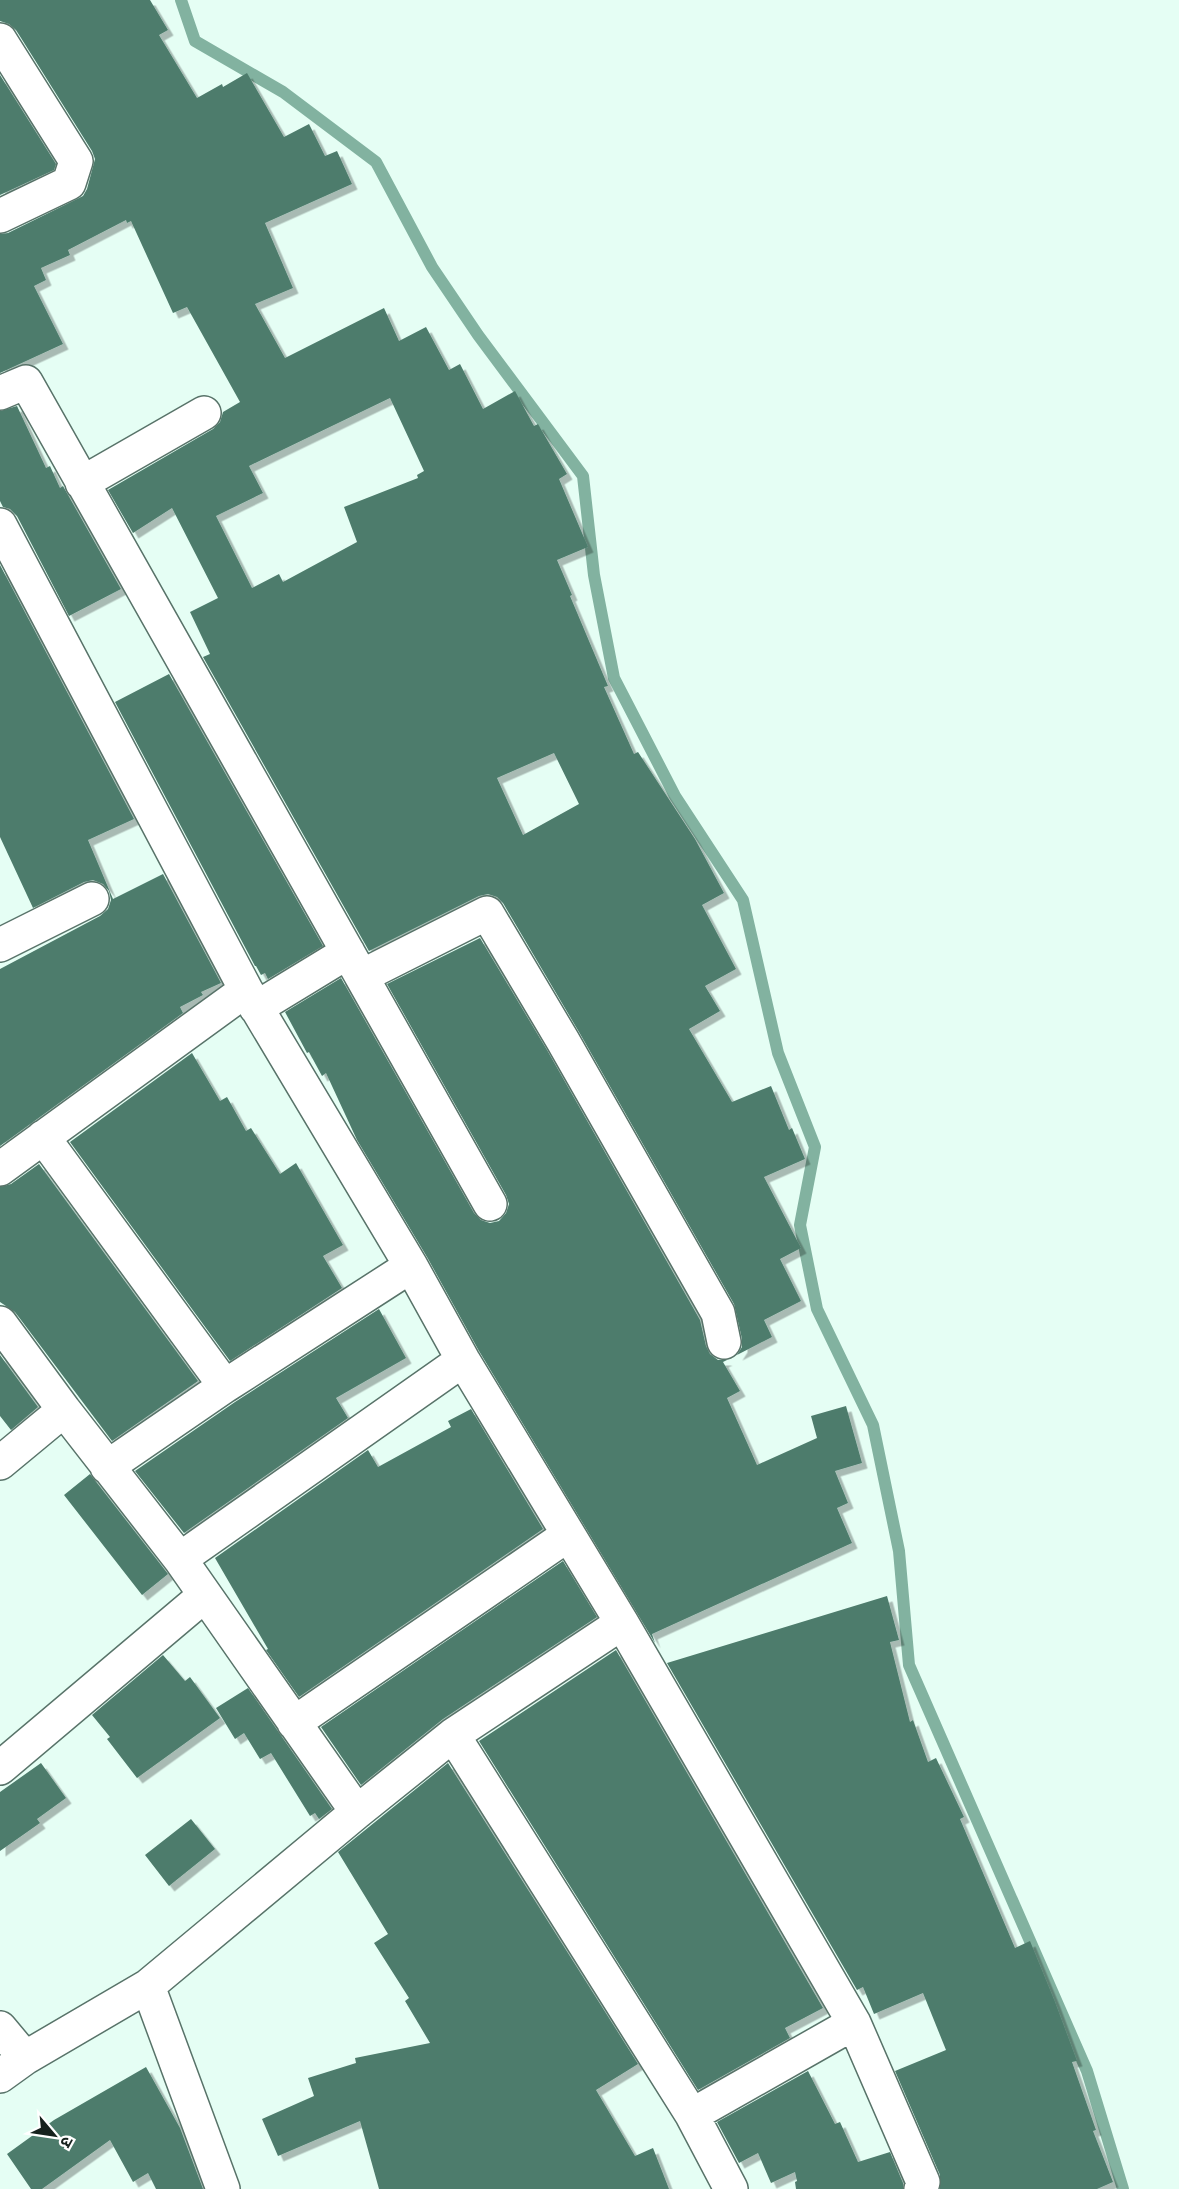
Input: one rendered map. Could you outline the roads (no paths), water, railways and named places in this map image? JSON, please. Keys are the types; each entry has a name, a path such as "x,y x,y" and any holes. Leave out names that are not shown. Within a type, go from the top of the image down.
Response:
{"street":[{"path":"0,40 76,161 69,183 0,216"},
{"path":"0,393 26,382 490,1204"},
{"path":"82,483 204,413"},
{"path":"0,525 251,999 411,1266 463,1360 622,1623 854,2023 923,2182 921,2189"},
{"path":"0,945 92,899"},
{"path":"0,1169 43,1137 251,999 355,964 487,913 563,1041 718,1313 724,1342"},
{"path":"43,1137 225,1386"},
{"path":"107,1467 225,1386 411,1266"},
{"path":"0,1323 107,1467 180,1559 357,1812"},
{"path":"180,1559 463,1360"},
{"path":"0,1463 64,1410"},
{"path":"294,1723 568,1535"},
{"path":"0,1768 206,1595"},
{"path":"0,2028 13,2067 148,1986 453,1735 622,1623"},
{"path":"453,1735 692,2115 731,2189"},
{"path":"148,1986 223,2189"},
{"path":"692,2115 854,2023"}],"waterway":[{"path":"181,0 195,41 283,92 376,162 432,267 478,335 583,476 594,575 614,678 675,796 743,900 778,1053 815,1147 800,1225 817,1309 873,1425 899,1551 909,1665 1087,2071 1123,2189"}]}
